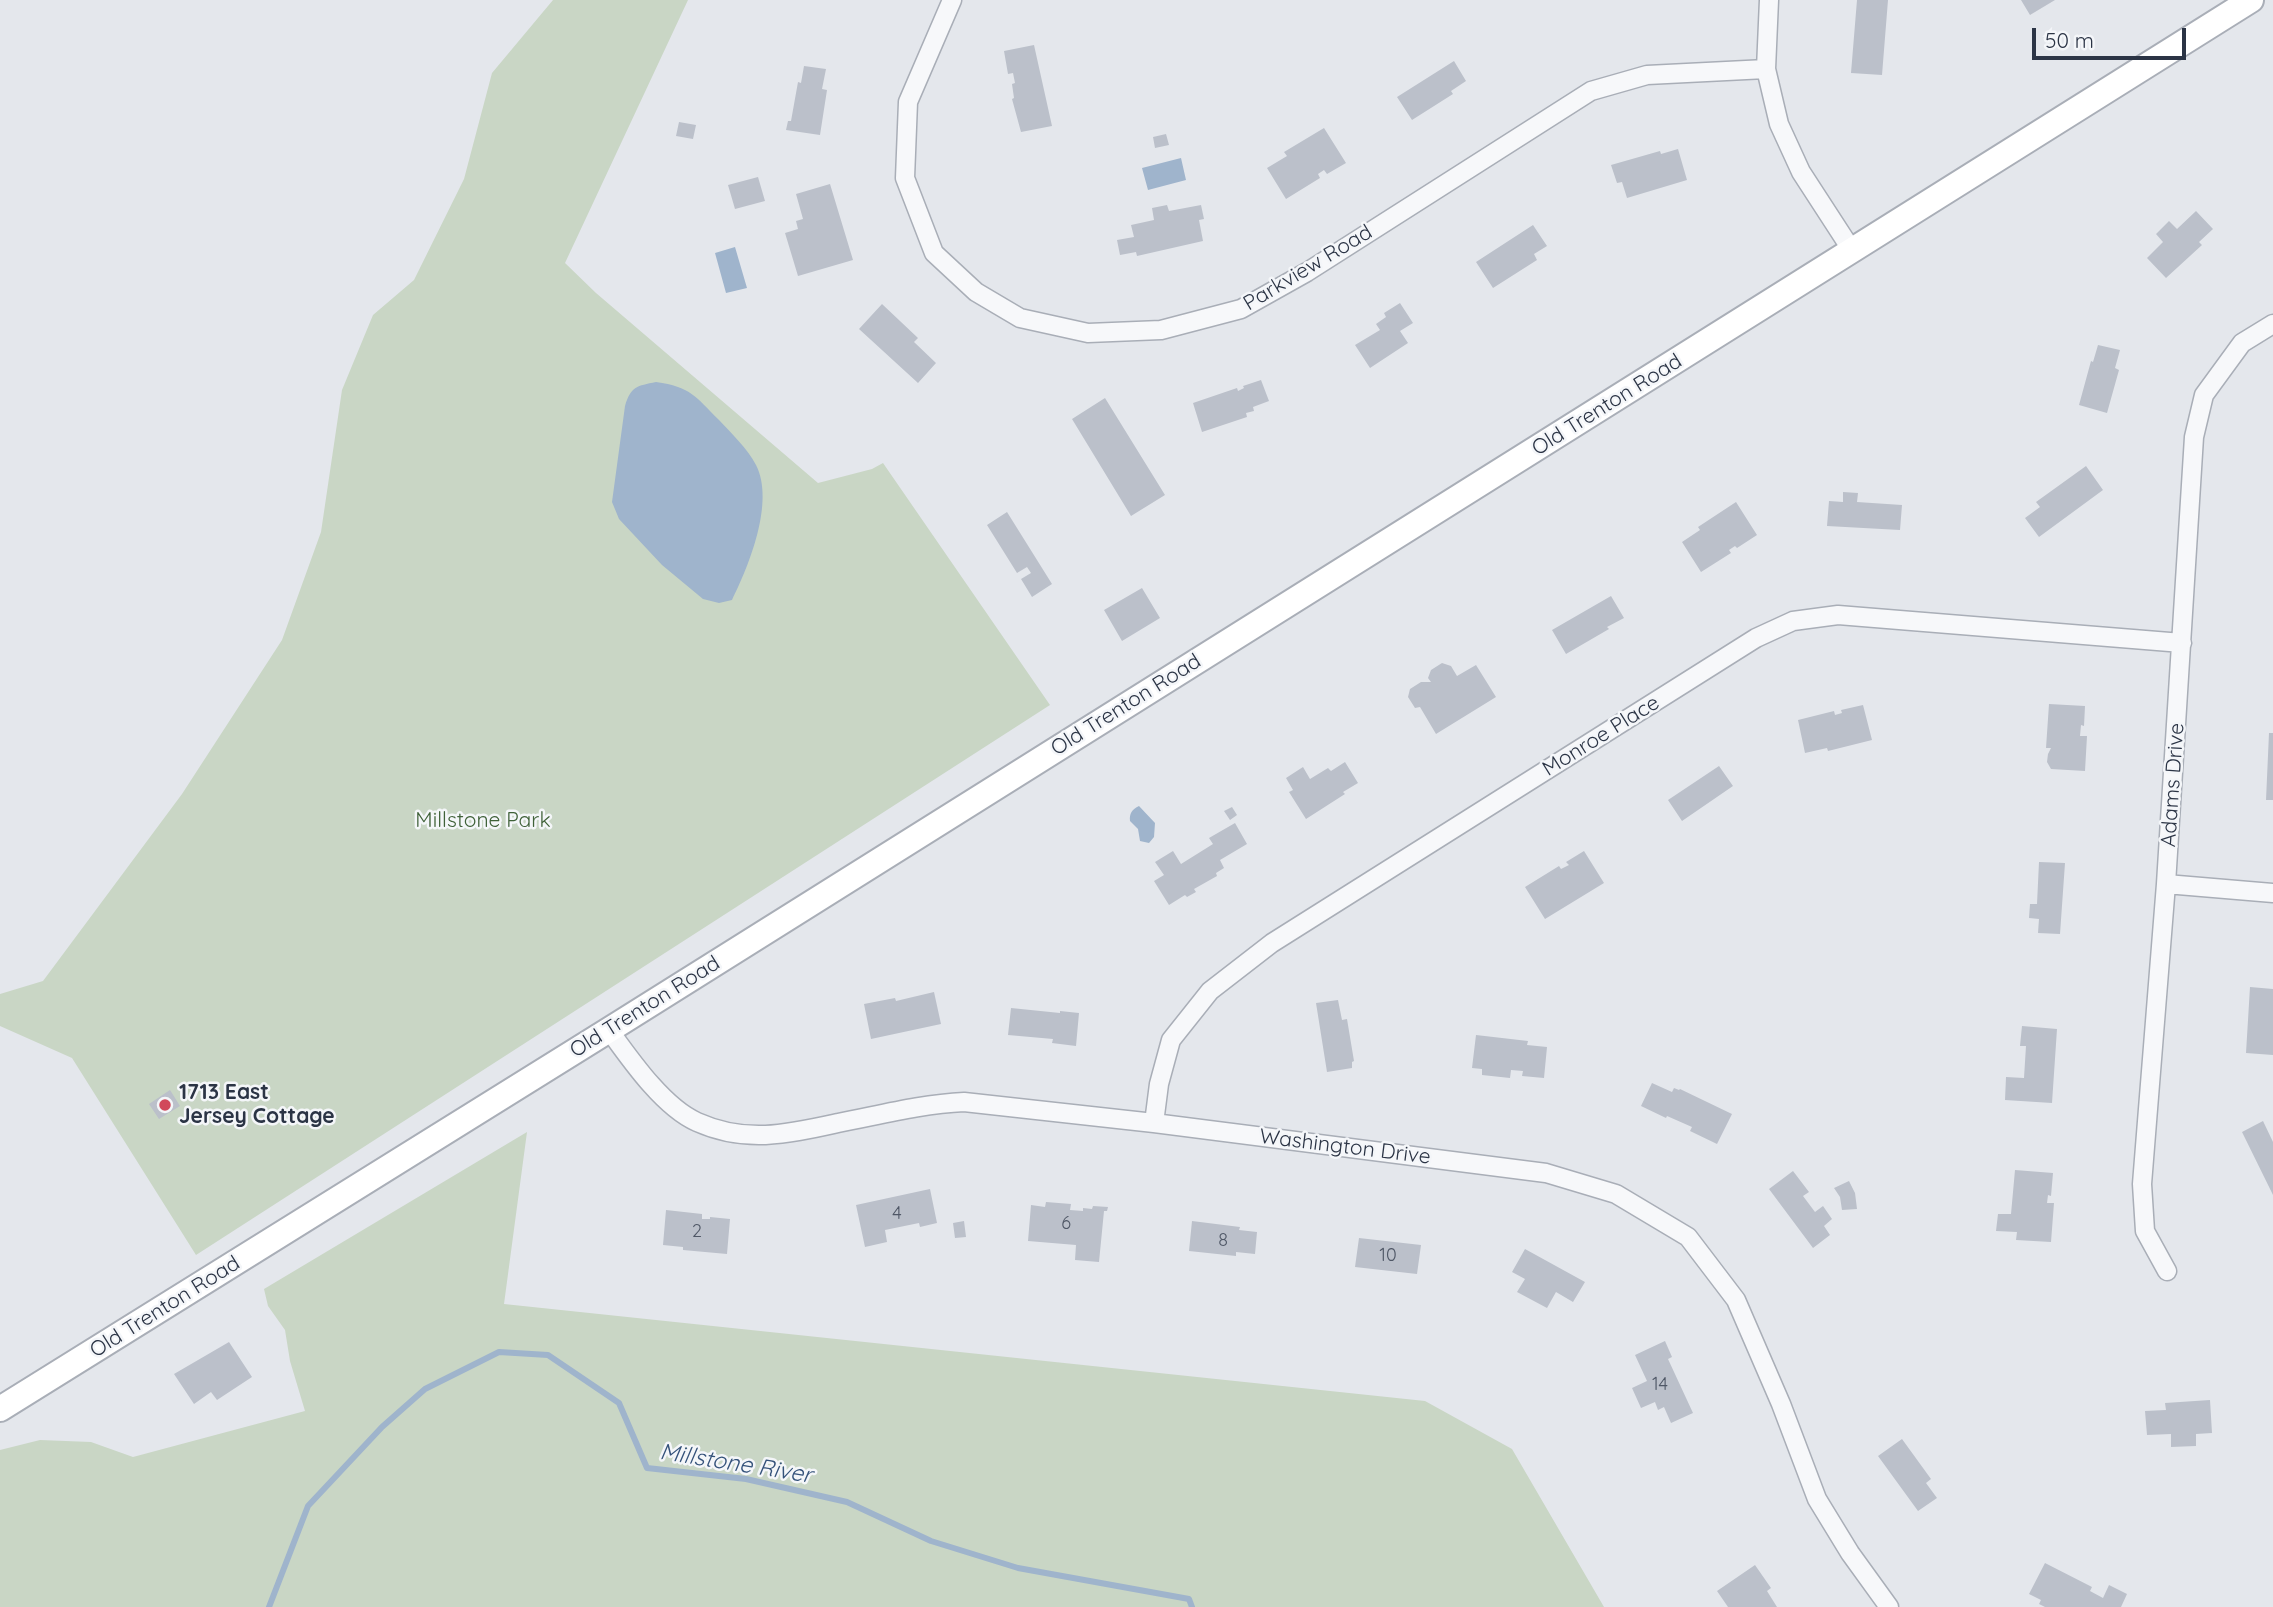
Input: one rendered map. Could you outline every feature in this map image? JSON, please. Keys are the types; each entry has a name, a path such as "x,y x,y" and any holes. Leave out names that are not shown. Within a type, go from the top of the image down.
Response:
{"main road":[{"name":"Old Trenton Road","path":"0,1409 1684,357 1851,249 2250,0"}],"street":[{"name":"Parkview Road","path":"952,0 908,102 905,178 934,253 975,292 1020,318 1088,333 1161,330 1241,309 1307,272 1591,92 1647,75 1766,69"},
{"path":"1769,0 1766,69 1779,124 1801,172 1851,249"},
{"name":"Adams Drive","path":"2167,1271 2145,1231 2142,1184 2166,884 2194,437 2204,395 2242,343 2273,324"},
{"name":"Monroe Place","path":"1154,1124 1159,1084 1171,1040 1210,991 1272,943 1744,646 1793,621 1838,615 2182,643"},
{"path":"2166,884 2273,893"},
{"name":"Washington Drive","path":"609,1030 664,1098 695,1122 739,1135 779,1135 935,1104 964,1102 1546,1172 1616,1194 1688,1237 1736,1300 1781,1404 1817,1499 1850,1553 1889,1607"}],"green space":[{"name":"Millstone Park","path":"553,0 688,0 565,263 596,293 818,483 872,469 883,463 1050,705 196,1255 72,1058 0,1026 0,994 43,981 182,794 282,640 321,532 342,390 373,315 414,280 464,179 492,73"},
{"path":"527,1132 504,1304 1425,1401 1512,1449 1604,1607 0,1607 0,1450 40,1440 91,1442 133,1457 305,1411 290,1361 285,1330 268,1306 264,1289"}],"water":[{"path":"1181,158 1186,180 1148,190 1142,168"},
{"path":"735,247 747,288 726,293 715,253"},
{"path":"656,382 685,390 698,399 739,441 756,465 763,497 758,534 732,600 719,603 703,599 662,565 619,519 612,502 627,399 636,388"},
{"path":"1139,806 1155,823 1154,837 1149,843 1140,841 1138,829 1130,821 1132,812"}],"building":[{"path":"1857,0 1888,0 1882,75 1851,73"},
{"path":"2021,0 2055,0 2030,15"},
{"path":"1034,45 1052,126 1021,132 1012,99 1012,84 1015,83 1013,73 1008,74 1004,51"},
{"path":"1454,61 1466,81 1451,91 1453,94 1412,120 1397,97"},
{"path":"804,66 826,69 822,89 827,90 820,135 786,130 788,121 791,121 798,82 801,83"},
{"path":"679,122 696,125 693,139 676,136"},
{"path":"1324,128 1346,163 1327,174 1324,170 1318,174 1320,178 1286,199 1267,168 1287,156 1284,152"},
{"path":"1166,134 1169,145 1155,148 1153,137"},
{"path":"1678,149 1687,180 1627,198 1622,182 1617,183 1611,165 1660,151 1661,154"},
{"path":"758,177 765,201 735,209 728,185"},
{"path":"830,184 853,260 798,276 785,233 798,229 796,221 803,219 796,194"},
{"path":"1167,205 1169,211 1201,205 1204,219 1199,220 1203,241 1137,256 1136,252 1120,255 1117,240 1134,237 1131,225 1154,220 1152,208"},
{"path":"2196,211 2213,229 2199,242 2202,245 2166,278 2147,258 2163,242 2156,234 2169,221 2177,229"},
{"path":"1533,225 1547,246 1534,254 1537,260 1493,288 1476,262"},
{"path":"1400,303 1413,323 1400,331 1408,343 1370,368 1355,345 1380,330 1376,324 1386,317 1384,313"},
{"path":"882,304 918,338 914,342 936,363 918,383 859,329"},
{"path":"2098,345 2120,350 2115,368 2119,370 2107,413 2079,405"},
{"path":"1261,380 1269,401 1253,407 1254,411 1246,413 1247,417 1202,432 1193,403 1237,388 1238,391 1244,388 1243,386"},
{"path":"1105,398 1165,495 1131,516 1072,419"},
{"path":"2086,466 2103,490 2039,537 2025,518 2040,507 2036,502"},
{"path":"1843,492 1858,493 1857,502 1902,505 1900,530 1827,526 1829,501 1843,502"},
{"path":"1736,502 1757,535 1737,548 1735,546 1729,550 1731,553 1701,572 1682,542 1700,530 1698,527"},
{"path":"1007,512 1052,584 1032,597 1021,579 1031,573 1027,567 1017,573 987,525"},
{"path":"1142,588 1160,618 1122,641 1104,610"},
{"path":"1611,596 1624,618 1566,654 1552,630"},
{"path":"1442,663 1451,666 1457,676 1476,665 1496,697 1436,734 1420,707 1415,708 1408,697 1410,689 1421,682 1431,682 1428,678 1431,670"},
{"path":"2049,704 2085,706 2084,726 2081,725 2080,736 2087,736 2085,771 2051,769 2047,762 2051,748 2046,748"},
{"path":"1863,705 1872,740 1828,751 1827,748 1805,753 1798,720 1834,711 1835,715 1842,713 1841,710"},
{"path":"2269,733 2273,733 2273,800 2266,800"},
{"path":"1345,762 1358,783 1306,819 1289,792 1293,790 1286,778 1303,767 1310,779"},
{"path":"1719,766 1733,786 1682,821 1668,800"},
{"path":"1232,807 1237,815 1230,820 1224,811"},
{"path":"1235,823 1247,844 1220,860 1224,868 1216,873 1217,876 1194,889 1196,892 1169,905 1154,881 1164,875 1155,862 1173,851 1181,864 1213,844 1209,838"},
{"path":"1584,851 1604,883 1545,919 1525,887 1559,866 1561,869 1569,865 1566,862"},
{"path":"2039,862 2065,863 2060,934 2038,933 2039,919 2029,918 2030,904 2037,904"},
{"path":"2250,987 2273,989 2273,1055 2246,1053"},
{"path":"934,992 941,1024 871,1039 864,1004 895,998 896,1001"},
{"path":"1338,1000 1342,1020 1347,1019 1354,1061 1352,1068 1327,1072 1316,1003"},
{"path":"1011,1008 1079,1013 1076,1046 1052,1043 1053,1039 1008,1035"},
{"path":"2022,1026 2057,1029 2052,1103 2005,1100 2006,1077 2024,1078 2026,1046 2020,1046"},
{"path":"1476,1035 1528,1041 1527,1045 1547,1047 1544,1078 1522,1076 1523,1071 1511,1070 1510,1078 1482,1075 1482,1069 1472,1068"},
{"path":"1652,1083 1672,1092 1674,1088 1680,1089 1732,1114 1717,1144 1690,1131 1692,1127 1641,1106"},
{"name":"1713 East Jersey Cottage","path":"170,1090 180,1106 159,1119 149,1104"},
{"path":"2263,1121 2273,1142 2273,1195 2242,1132"},
{"path":"2015,1170 2053,1173 2051,1196 2048,1195 2047,1203 2054,1203 2051,1242 2016,1240 2017,1232 1996,1231 1998,1214 2011,1214"},
{"path":"1793,1171 1809,1192 1803,1196 1815,1212 1823,1206 1832,1219 1824,1226 1830,1235 1813,1248 1769,1189"},
{"path":"1849,1181 1855,1193 1857,1209 1842,1210 1840,1197 1834,1188"},
{"path":"930,1189 937,1223 920,1227 919,1223 885,1230 887,1242 865,1247 856,1205"},
{"path":"1046,1202 1071,1204 1070,1210 1083,1211 1083,1208 1092,1209 1093,1206 1108,1207 1107,1211 1104,1211 1099,1262 1075,1260 1076,1245 1028,1241 1031,1205 1045,1207"},
{"path":"666,1210 702,1214 702,1219 730,1219 727,1254 683,1250 683,1247 663,1245"},
{"path":"964,1221 966,1237 955,1238 953,1223"},
{"path":"1192,1221 1257,1232 1255,1254 1236,1252 1236,1256 1189,1251"},
{"path":"1359,1238 1421,1245 1417,1274 1355,1267"},
{"path":"1525,1249 1585,1282 1573,1302 1556,1292 1547,1308 1517,1292 1525,1279 1512,1272"},
{"path":"1665,1341 1672,1357 1668,1359 1693,1413 1671,1423 1664,1407 1658,1410 1655,1402 1641,1408 1632,1388 1647,1381 1635,1355"},
{"path":"229,1342 252,1377 217,1400 211,1392 194,1404 174,1374"},
{"path":"2210,1400 2212,1433 2196,1434 2196,1446 2171,1447 2171,1434 2147,1435 2145,1411 2166,1410 2165,1403"},
{"path":"1902,1439 1931,1479 1926,1483 1937,1498 1918,1511 1878,1456"},
{"path":"2045,1563 2092,1587 2090,1591 2103,1598 2109,1585 2127,1594 2121,1607 2045,1607 2039,1604 2041,1600 2029,1594"},
{"path":"1755,1565 1771,1588 1767,1591 1777,1607 1728,1607 1717,1591"}],"waterway":[{"name":"Millstone River","path":"269,1607 308,1506 382,1427 425,1389 499,1352 548,1355 619,1403 647,1468 746,1479 847,1502 931,1541 1018,1568 1189,1599 1192,1607"}],"place":[{"name":"1713 East Jersey Cottage","path":"165,1105"}]}
